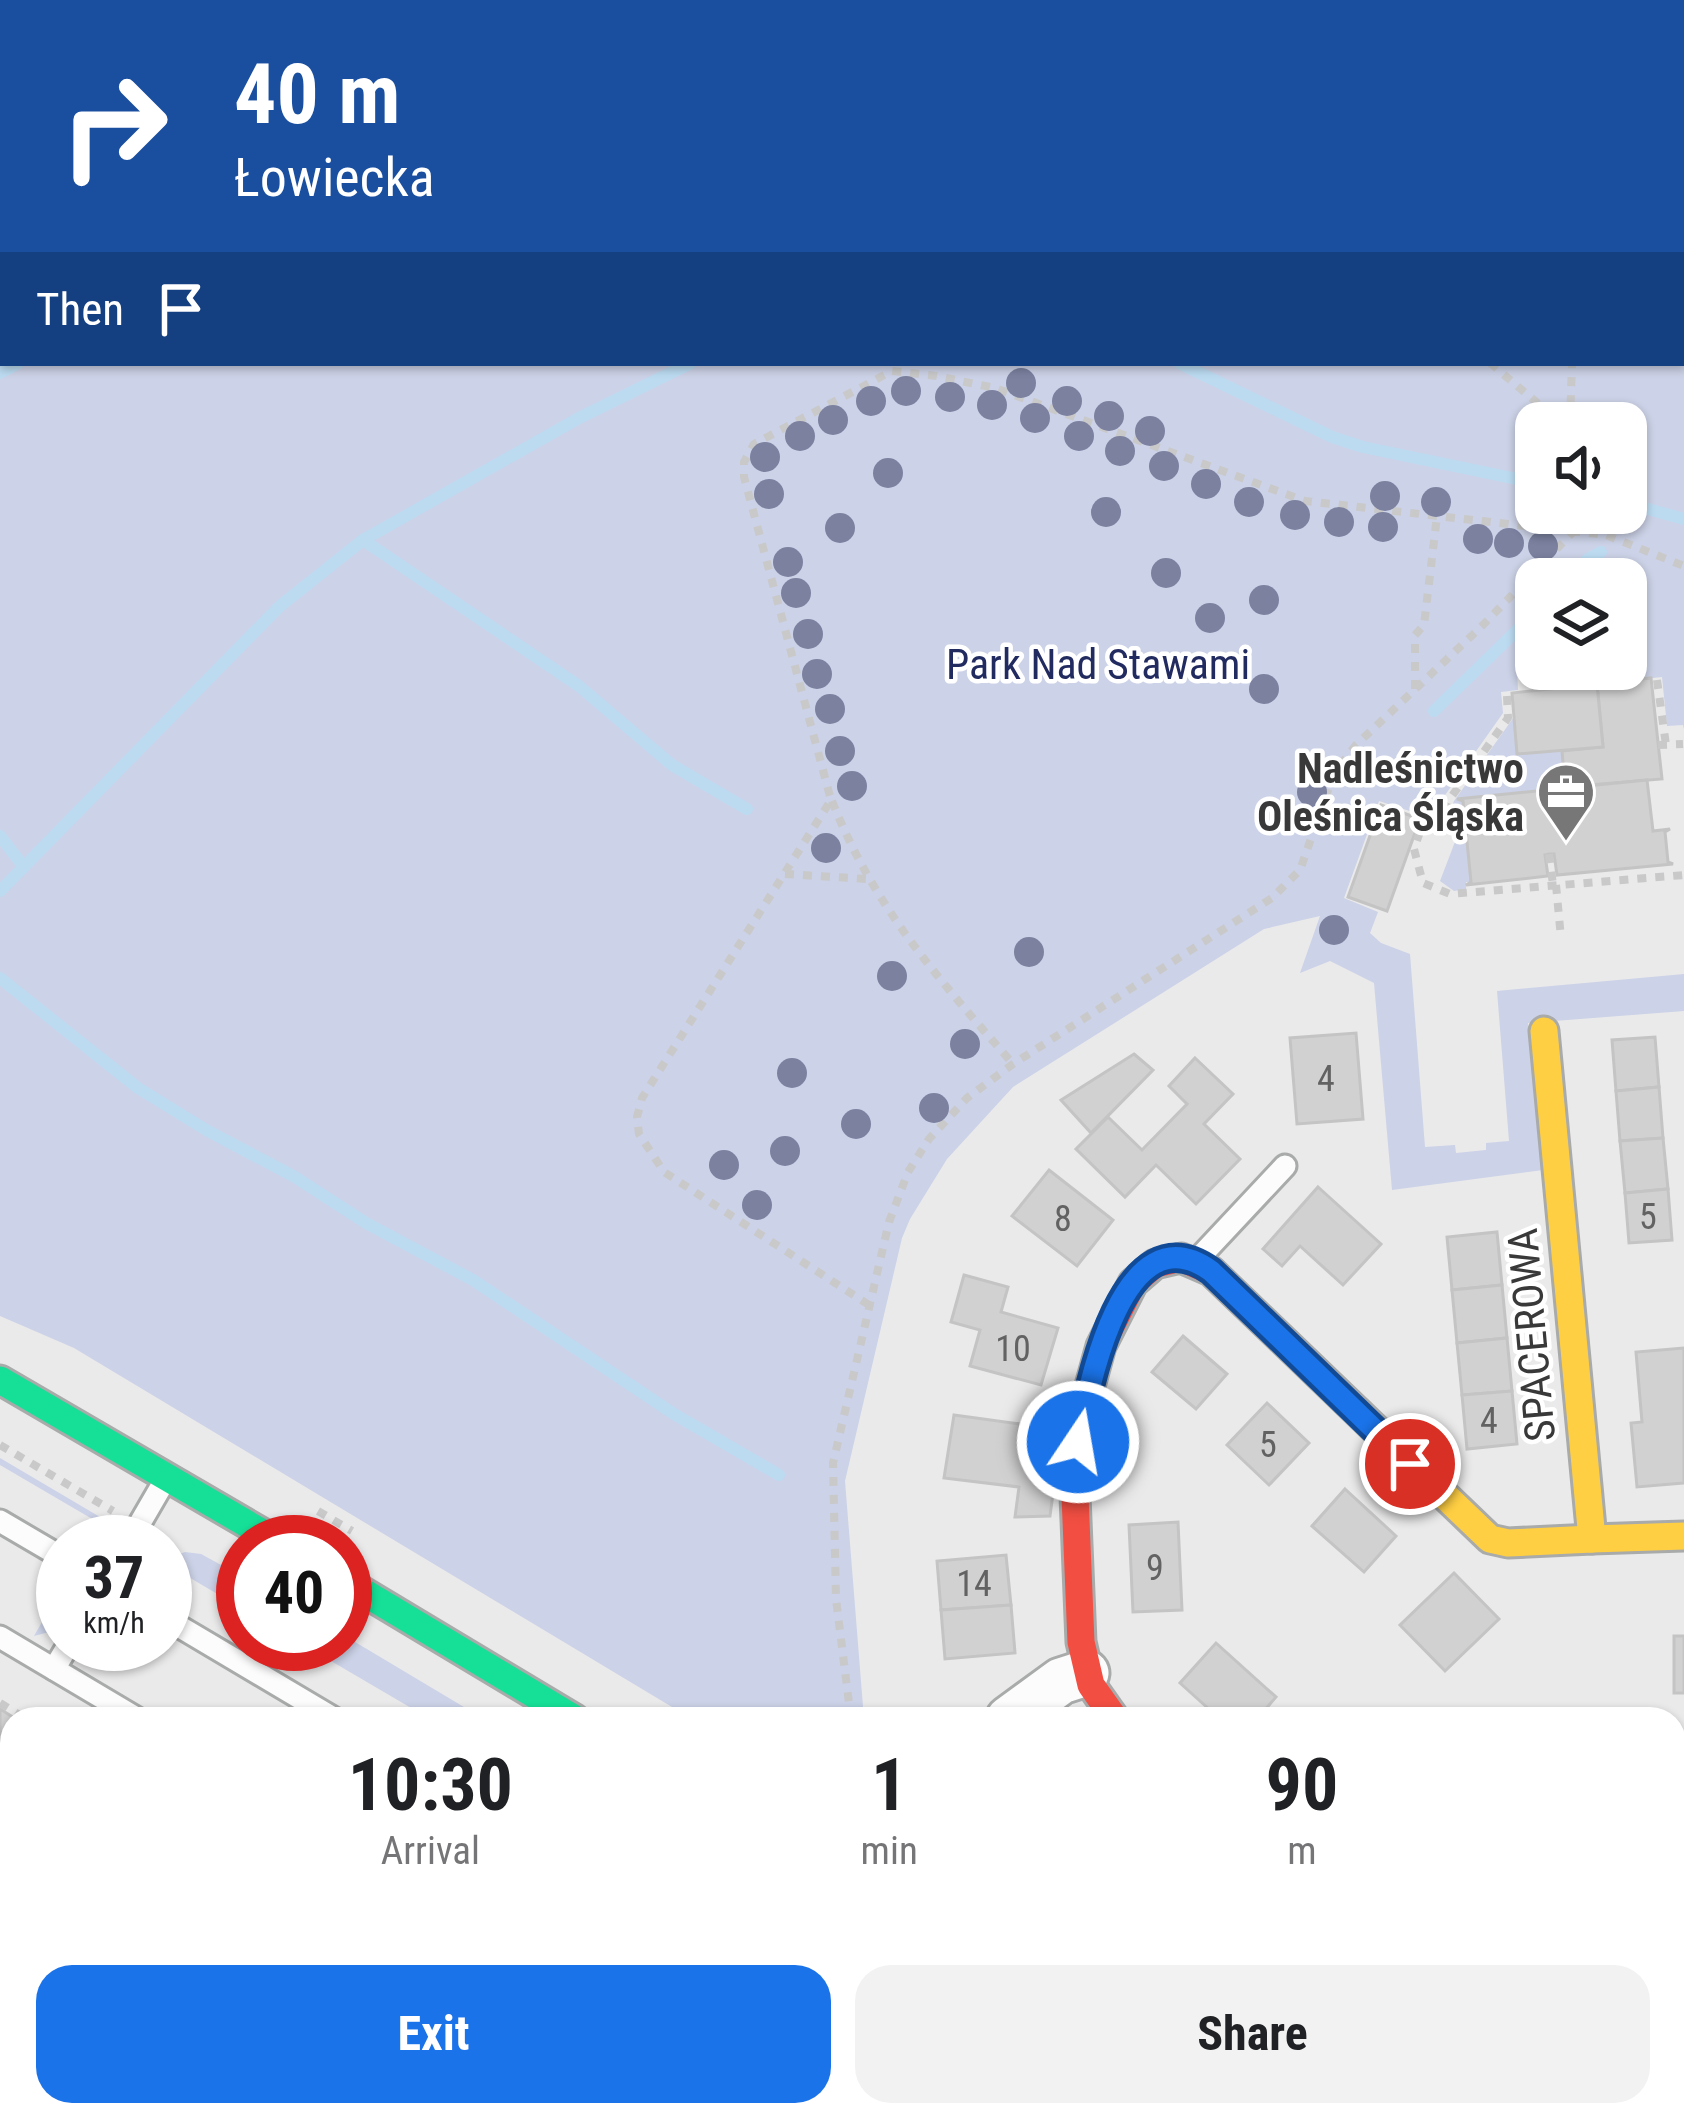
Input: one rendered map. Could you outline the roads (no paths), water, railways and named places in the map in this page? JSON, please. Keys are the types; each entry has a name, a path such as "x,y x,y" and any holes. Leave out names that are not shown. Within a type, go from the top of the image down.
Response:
{"street":[{"name":"SPACEROWA","path":"1544,1031 1592,1539"},
{"path":"1105,1707 1086,1673 1075,1489 1078,1442 1107,1330 1135,1280 1158,1260 1197,1261 1490,1539 1508,1544 1684,1536"},
{"path":"0,1380 231,1515"},
{"path":"372,1597 555,1707"},
{"path":"1025,1707 1061,1681 1086,1673"}],"lane":[{"path":"1197,1261 1285,1166"},
{"path":"145,1515 167,1478"},
{"path":"0,1521 36,1542"},
{"path":"192,1634 315,1707"},
{"path":"0,1637 36,1658"},
{"path":"57,1671 118,1707"}],"waterway":[{"path":"0,373 13,366"},
{"path":"0,891 280,606 363,540 579,418 685,366"},
{"path":"1185,366 1332,437 1515,479"},
{"path":"1647,509 1684,519"},
{"path":"363,540 579,686 672,765 747,809"},
{"path":"1590,558 1601,552"},
{"path":"1434,711 1515,632"},
{"path":"0,836 24,867"},
{"path":"0,978 138,1088 366,1223 473,1280 674,1414 779,1475"}],"place":[{"name":"Nadleśnictwo Oleśnica Śląska","path":"1566,843"}],"park label":[{"name":"Park Nad Stawami","path":"1098,664"}]}
